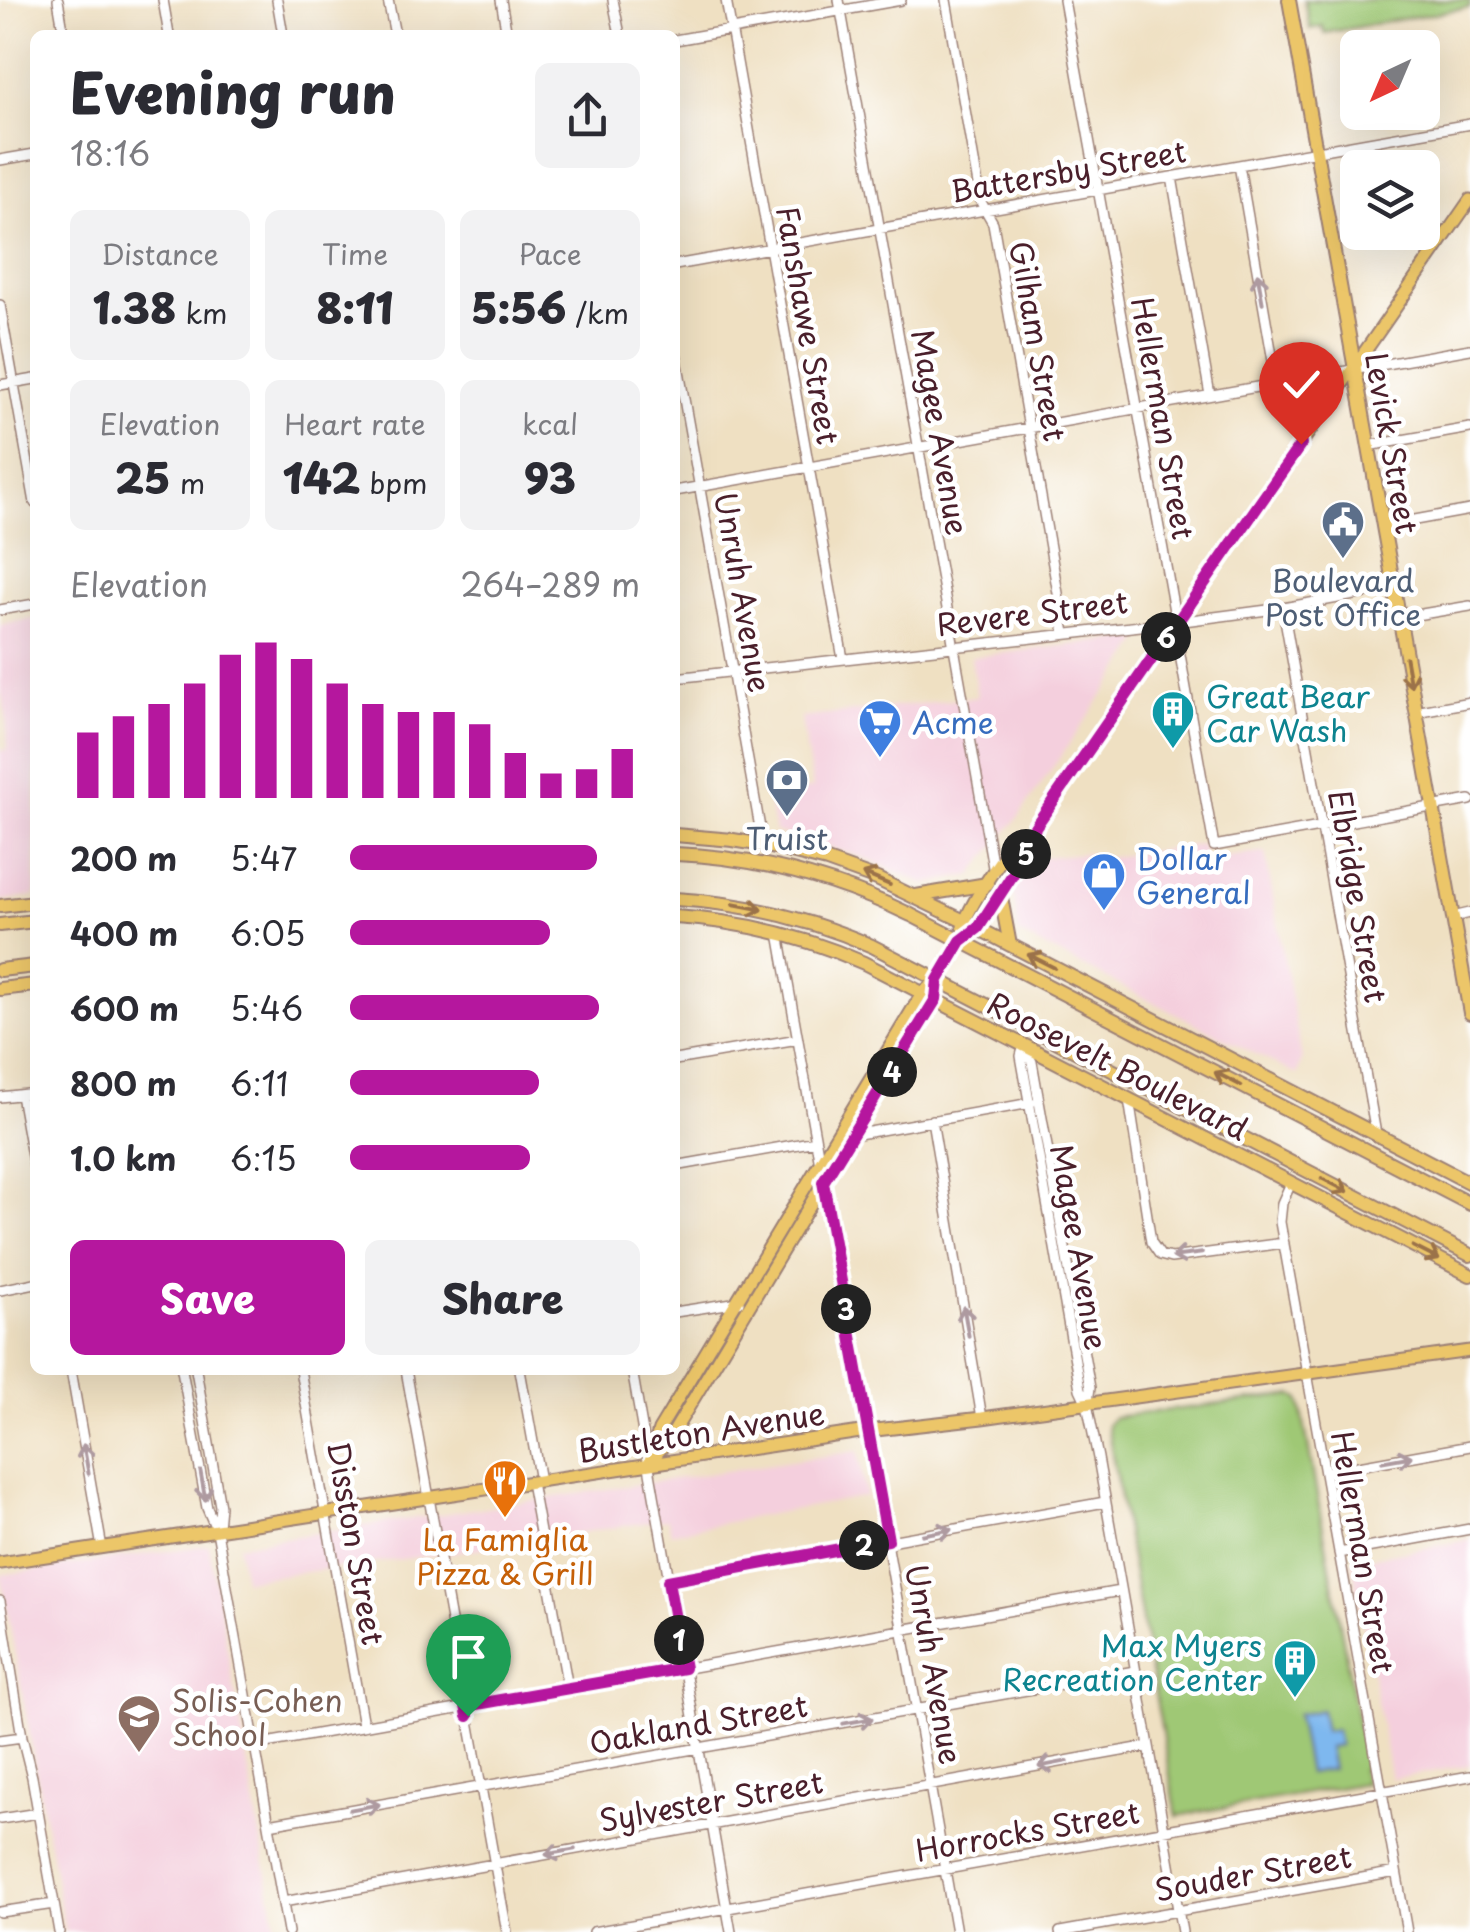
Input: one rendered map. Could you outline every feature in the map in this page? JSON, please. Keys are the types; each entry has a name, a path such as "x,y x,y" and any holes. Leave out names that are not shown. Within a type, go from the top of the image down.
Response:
{"highway":[{"name":"Levick Street","path":"1289,0 1470,1013"},
{"name":"Roosevelt Boulevard","path":"680,835 763,845 839,864 915,896 1470,1183"},
{"name":"Roosevelt Boulevard","path":"680,855 753,862 814,876 870,896 1470,1204"},
{"path":"915,896 990,878"},
{"path":"1000,892 1010,946"},
{"name":"Roosevelt Boulevard","path":"680,899 724,903 801,920 852,938 1470,1255"},
{"path":"0,906 30,903"},
{"name":"Roosevelt Boulevard","path":"680,917 779,932 830,948 1469,1271"},
{"path":"0,925 30,922"},
{"path":"3,971 30,967"},
{"path":"1082,982 1144,1035"},
{"path":"0,989 30,986"},
{"path":"1268,1099 1347,1119"},
{"path":"1219,1146 1289,1161"}],"main road":[{"path":"961,941 978,928 1030,848 1035,827 1470,200"},
{"path":"648,1464 670,1438 853,1134 961,941 964,921 990,878 1017,839 1035,827"},
{"path":"648,1464 659,1430 820,1163 929,996"},
{"name":"Bustleton Avenue","path":"0,1562 867,1430 982,1418 1470,1351"}],"street":[{"path":"58,0 63,30"},
{"path":"163,0 168,30"},
{"path":"277,0 282,30"},
{"path":"388,0 393,30"},
{"path":"501,0 506,30"},
{"path":"614,0 619,30"},
{"name":"Fanshawe Street","path":"726,0 843,659"},
{"path":"680,39 840,5 901,0"},
{"name":"Gilham Street","path":"946,0 981,202 992,223 1065,633"},
{"name":"Hellerman Street","path":"1064,0 1214,846 1322,826"},
{"name":"Magee Avenue","path":"840,5 954,646 990,878"},
{"name":"Battersby Street","path":"680,264 1470,124"},
{"path":"0,160 30,155"},
{"path":"1238,165 1277,384"},
{"path":"1172,177 1210,396"},
{"path":"0,305 30,474"},
{"path":"680,489 1470,350"},
{"name":"Unruh Avenue","path":"680,376 763,845"},
{"path":"0,385 30,379"},
{"path":"1368,446 1470,428"},
{"path":"1382,526 1470,510"},
{"name":"Revere Street","path":"680,677 1176,622 1393,588"},
{"path":"0,610 30,605"},
{"path":"1398,618 1470,606"},
{"name":"Elbridge Street","path":"1283,608 1376,1134"},
{"path":"1415,712 1470,702"},
{"path":"1322,826 1470,800"},
{"path":"1453,916 1470,914"},
{"name":"Unruh Avenue","path":"779,932 956,1932"},
{"path":"680,1059 798,1038"},
{"name":"Magee Avenue","path":"1024,1044 1022,1056 1059,1242 1080,1389 1087,1404 1106,1502 1182,1932"},
{"path":"0,1097 30,1093"},
{"path":"21,1094 30,1145"},
{"path":"1129,1099 1151,1242 1156,1251 1171,1258 1284,1242"},
{"path":"853,1134 1034,1103"},
{"path":"932,1120 982,1418"},
{"path":"680,1165 816,1142"},
{"name":"Hellerman Street","path":"1292,1183 1280,1209 1284,1242 1407,1932"},
{"path":"0,1290 30,1284"},
{"path":"680,1311 752,1300"},
{"path":"71,1375 102,1548"},
{"path":"183,1375 207,1508 217,1530 288,1932"},
{"path":"197,1375 220,1506 217,1530"},
{"name":"Disston Street","path":"301,1375 363,1725"},
{"path":"407,1375 507,1932"},
{"path":"521,1375 568,1688"},
{"path":"633,1375 731,1932"},
{"path":"1325,1472 1470,1446"},
{"path":"668,1581 1106,1502"},
{"path":"1340,1552 1470,1529"},
{"path":"255,1744 1120,1591"},
{"path":"0,1601 5,1655 59,1932"},
{"name":"Oakland Street","path":"269,1824 1135,1671"},
{"path":"0,1740 22,1738"},
{"name":"Sylvester Street","path":"283,1902 1148,1746"},
{"name":"Horrocks Street","path":"593,1932 1470,1776"},
{"path":"0,1819 38,1813"},
{"name":"Souder Street","path":"1060,1932 1396,1872"},
{"path":"0,1912 54,1904"}],"shaded area":[{"path":"30,620 30,897 0,901 0,751 8,749 0,688 0,625"},
{"path":"1138,637 1139,643 1017,819 972,875 925,884 862,857 775,832 768,796 813,788 801,718 977,697 971,657"},
{"path":"1202,844 1205,860 1265,852 1302,1059 1297,1075 1019,934 1013,890 1035,858 1086,853 1099,859"},
{"path":"858,1451 866,1496 671,1533 668,1519 244,1580 238,1545"},
{"path":"1470,1540 1470,1765 1391,1779 1352,1561"},
{"name":"Solis-Cohen School","path":"209,1545 277,1932 65,1932 1,1575"}],"green space":[{"path":"1304,0 1470,0 1470,7 1324,33 1322,26 1310,29"},
{"path":"1293,1395 1300,1400 1366,1768 1362,1769 1365,1783 1177,1816 1107,1425 1114,1417"}],"water":[{"path":"1321,1710 1325,1731 1336,1730 1339,1745 1328,1747 1332,1769 1308,1773 1297,1715"}],"place":[{"name":"Boulevard Post Office","path":"1343,560"},
{"name":"Great Bear Car Wash","path":"1173,750"},
{"name":"Acme","path":"880,759"},
{"name":"Truist","path":"787,818"},
{"name":"Dollar General","path":"1104,912"},
{"name":"La Famiglia Pizza & Grill","path":"505,1519"},
{"name":"Max Myers Recreation Center","path":"1295,1699"},
{"name":"Solis-Cohen School","path":"139,1754"}],"route":[{"path":"468,1716 466,1706 684,1668 668,1581 888,1540 823,1182 936,999 938,980 961,941 978,928 1030,848 1035,827 1301,444"}]}
